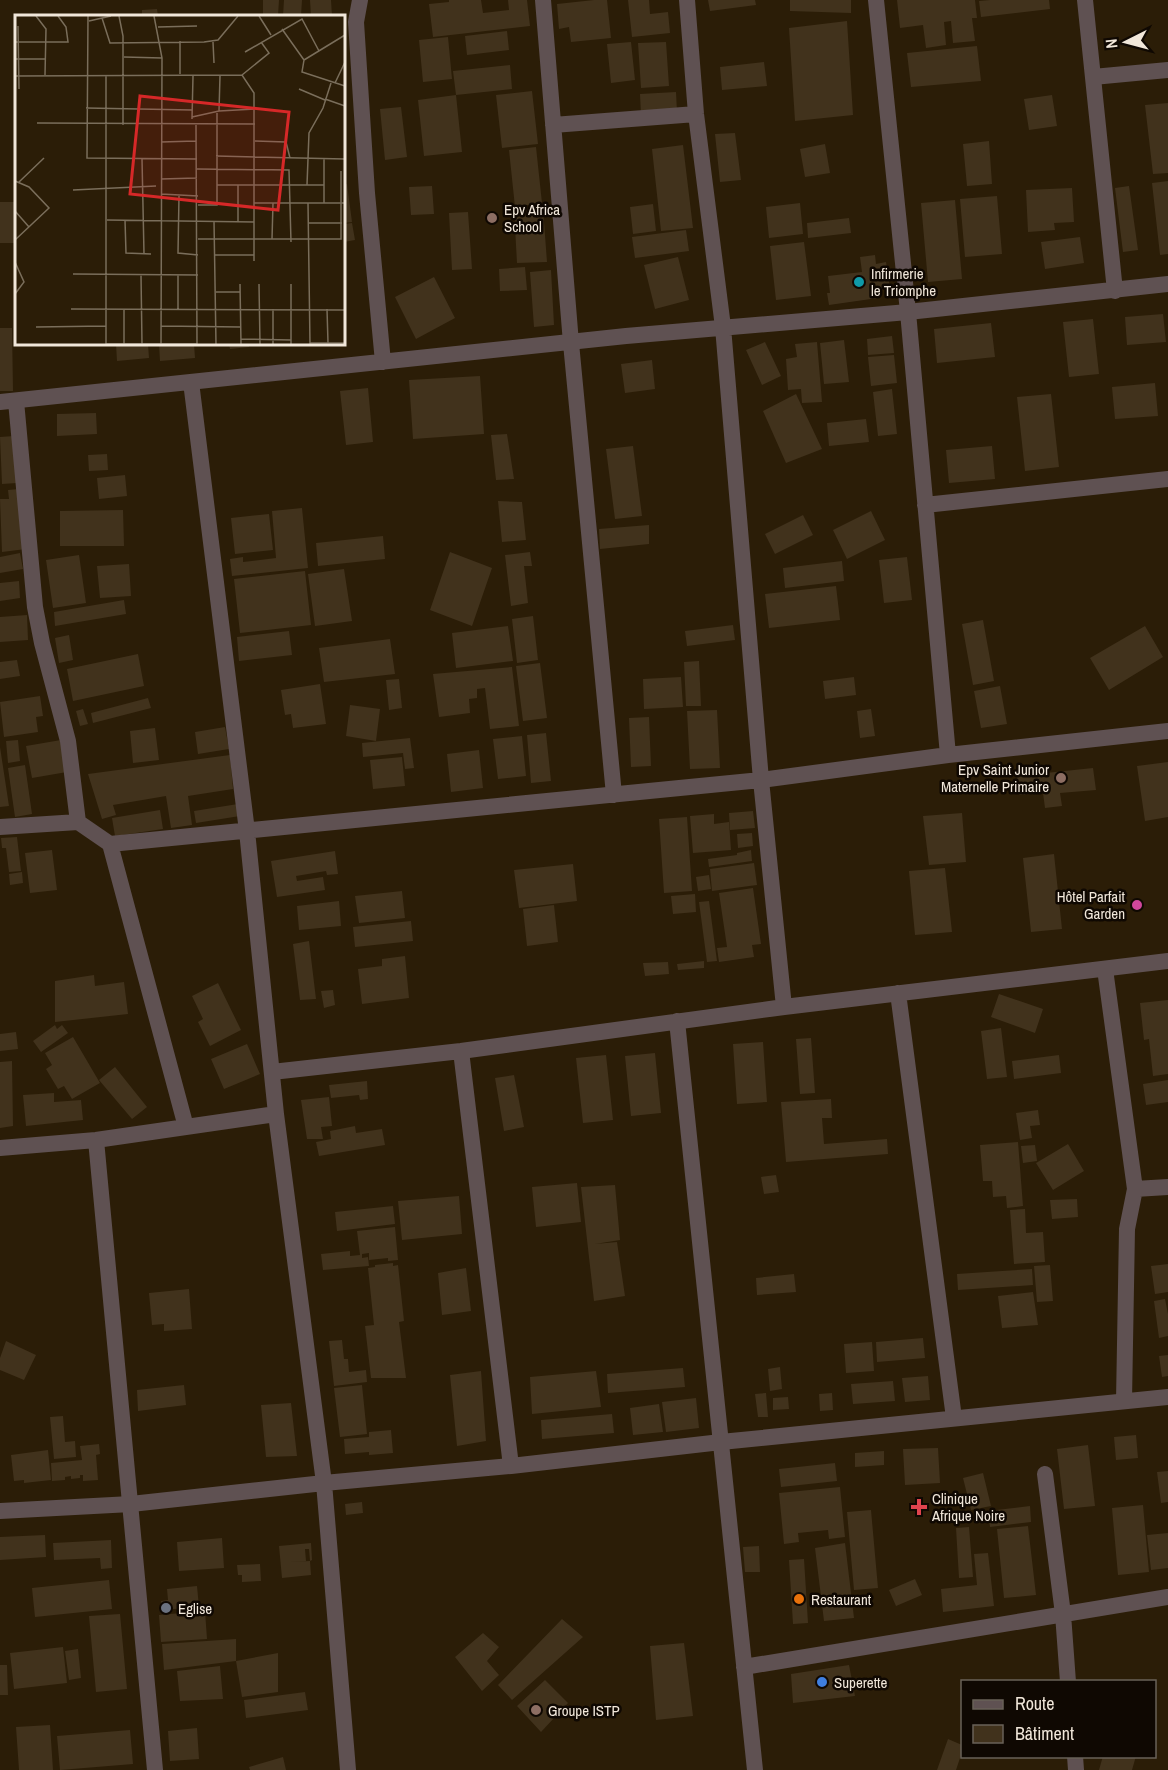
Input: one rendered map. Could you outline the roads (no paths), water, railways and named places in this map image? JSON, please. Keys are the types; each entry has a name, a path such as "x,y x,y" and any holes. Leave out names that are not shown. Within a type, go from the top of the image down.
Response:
{"street":[{"path":"360,0 356,22 367,193 383,362"},
{"path":"543,0 571,343 614,795"},
{"path":"687,0 696,114 723,327 761,780 784,1007"},
{"path":"876,0 908,312 948,754"},
{"path":"1085,0 1115,291"},
{"path":"1093,76 1168,70"},
{"path":"553,125 696,114"},
{"path":"78,822 68,741 42,643 35,607 8,401 723,327 908,312 1168,284"},
{"path":"190,382 247,831 276,1114 324,1483 348,1770"},
{"path":"925,505 1168,479"},
{"path":"0,826 78,822 110,843 761,780 948,754 1168,731"},
{"path":"110,843 186,1127"},
{"path":"272,1072 461,1051 784,1007 1168,961"},
{"path":"1105,969 1135,1189 1127,1229 1124,1401"},
{"path":"898,993 954,1418"},
{"path":"677,1021 755,1770"},
{"path":"461,1051 511,1466"},
{"path":"0,1148 96,1140 276,1114"},
{"path":"96,1140 155,1770"},
{"path":"1135,1189 1168,1187"},
{"path":"0,1511 131,1504 1168,1397"},
{"path":"1046,1474 1063,1614 1068,1680"},
{"path":"744,1667 1168,1597"}],"place":[{"name":"Epv Africa School","path":"492,218"},
{"name":"Infirmerie le Triomphe","path":"859,282"},
{"name":"Epv Saint Junior Maternelle Primaire","path":"1061,778"},
{"name":"Hôtel Parfait Garden","path":"1137,905"},
{"name":"Clinique Afrique Noire","path":"919,1507"},
{"name":"Restaurant","path":"799,1599"},
{"name":"Eglise","path":"166,1608"},
{"name":"Superette","path":"822,1682"},
{"name":"Groupe ISTP","path":"536,1710"}]}
